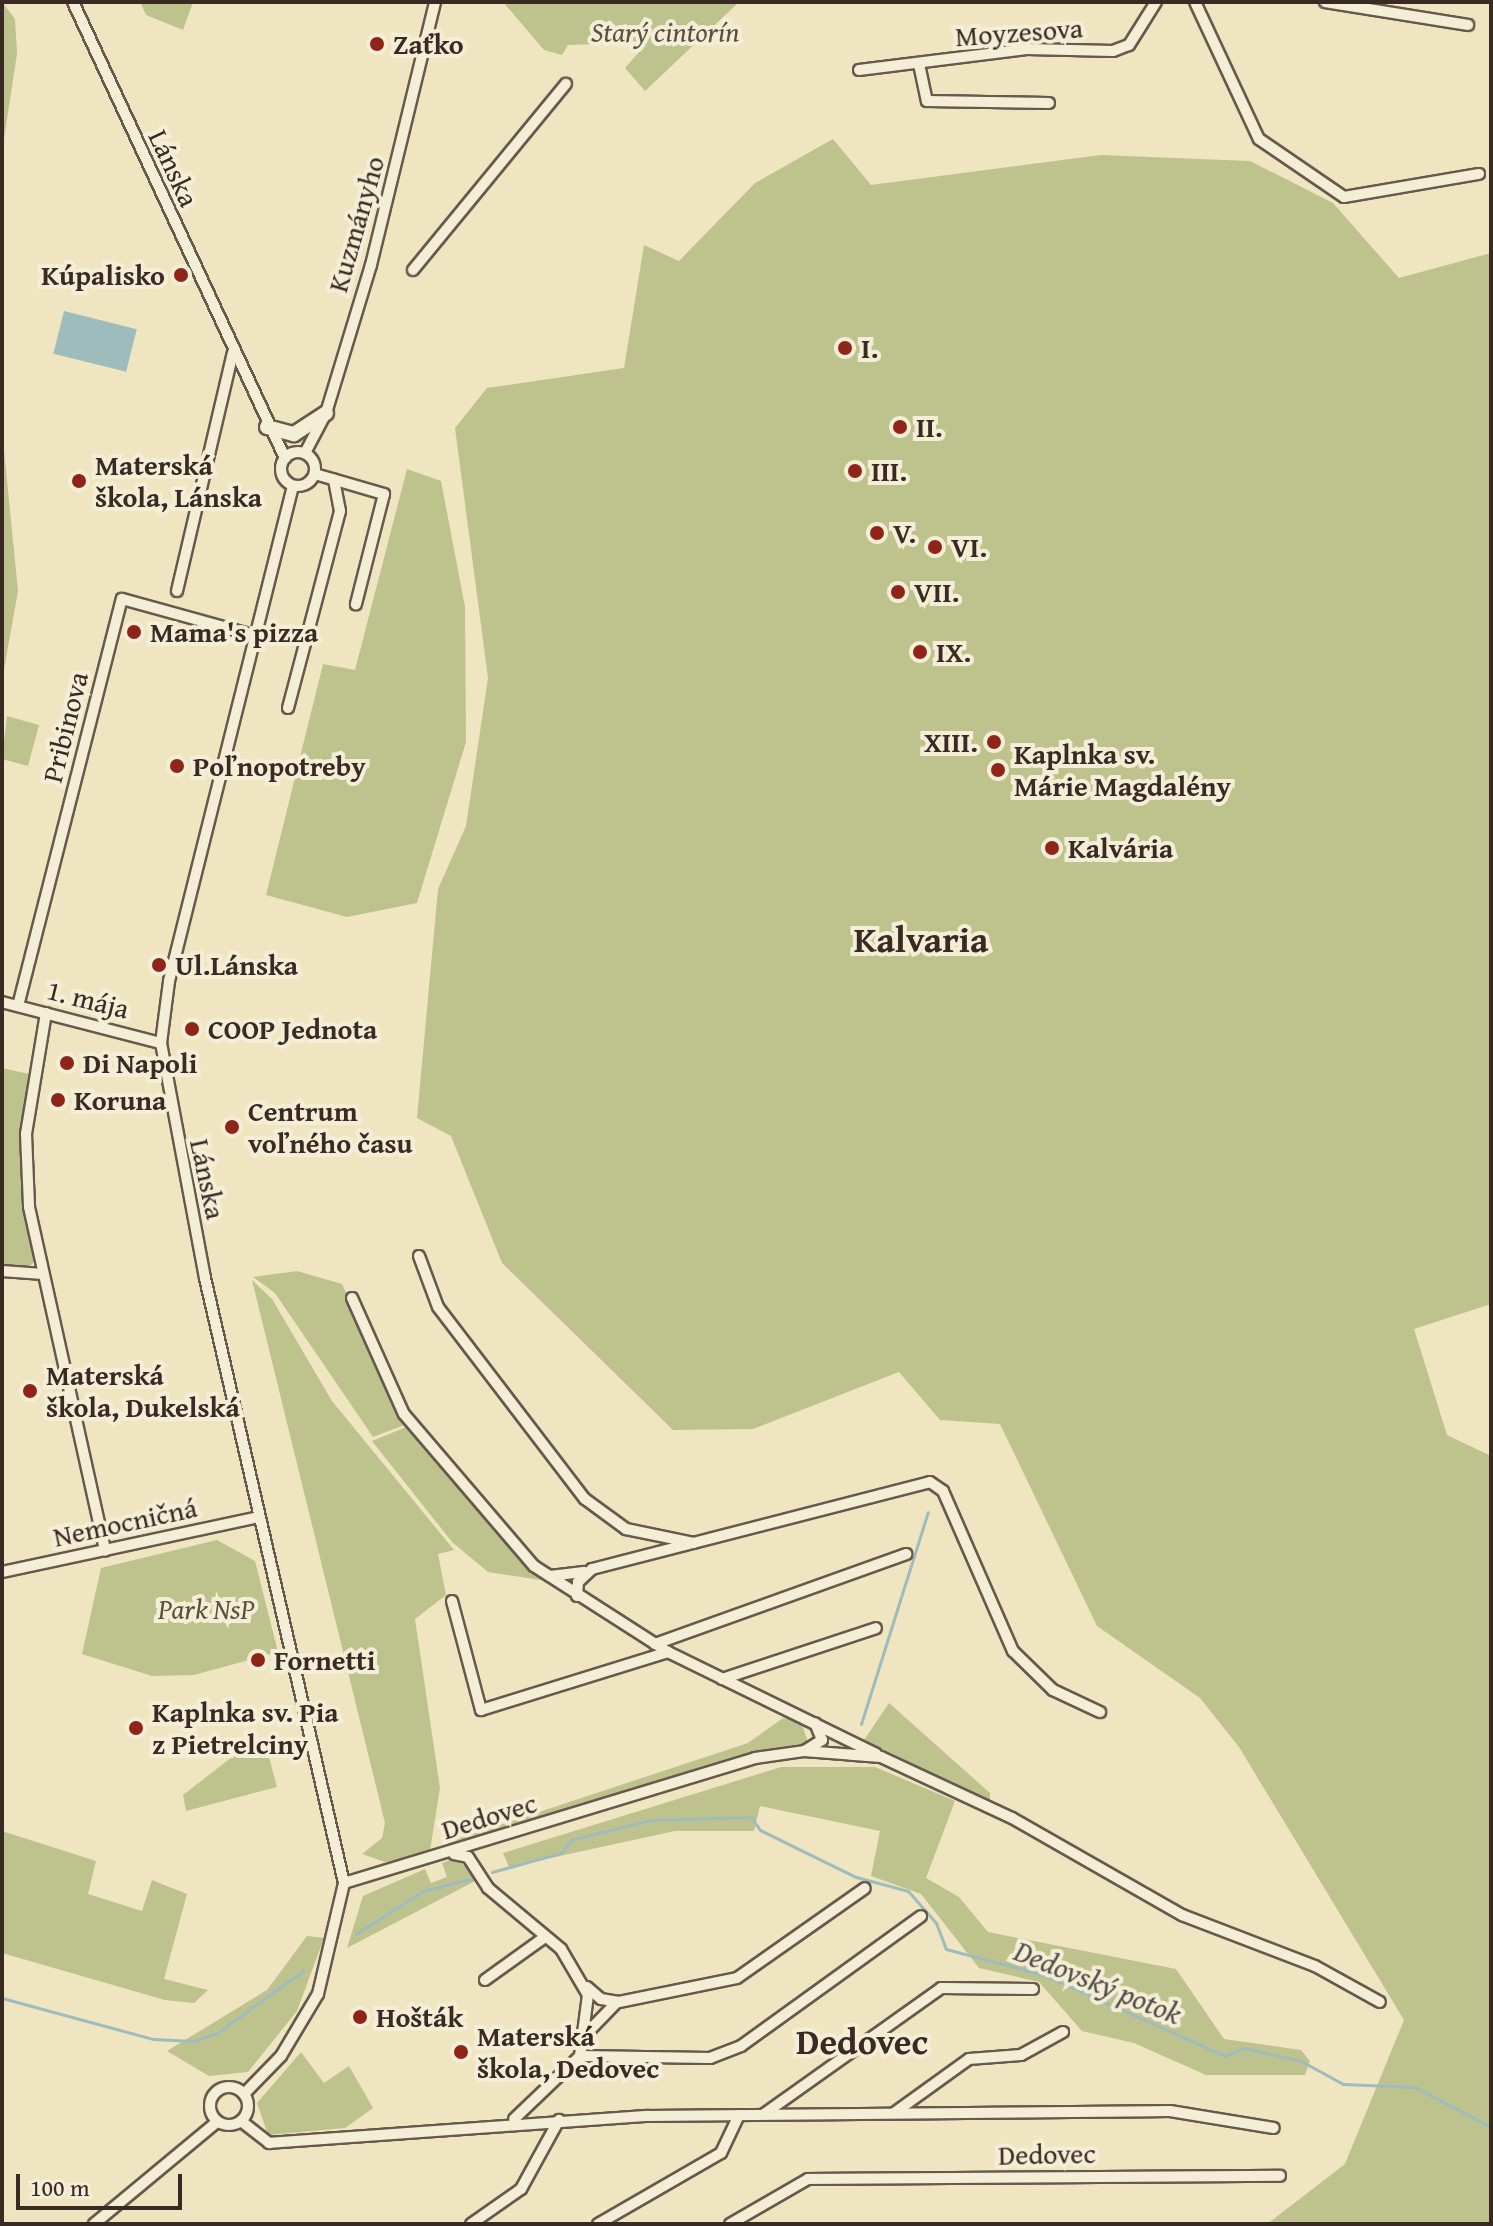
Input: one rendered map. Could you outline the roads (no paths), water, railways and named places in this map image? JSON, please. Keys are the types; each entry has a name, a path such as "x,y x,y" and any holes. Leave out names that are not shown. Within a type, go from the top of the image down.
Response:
{"street":[{"name":"Lánska","path":"73,2 267,427 285,458 281,474 293,486 260,637 171,973 161,1043 172,1128 258,1517 344,1883"},
{"name":"Kuzmányho","path":"305,453 326,413 403,151 435,2"},
{"name":"Moyzesova","path":"859,70 1027,49 1113,51 1129,45 1156,2"},
{"path":"1195,2 1259,139 1344,197 1479,174"},
{"path":"1325,2 1468,25"},
{"path":"919,64 927,101 1049,103"},
{"path":"413,270 566,84"},
{"path":"177,591 233,353"},
{"path":"267,427 294,434 326,413"},
{"path":"285,458 305,453 315,474"},
{"path":"293,486 315,474 384,494 356,604"},
{"path":"288,708 340,511 334,480"},
{"name":"Pribinova","path":"18,1006 122,599 260,637"},
{"name":"1. mája","path":"2,1002 161,1043"},
{"path":"46,1013 25,1158 43,1274 105,1551"},
{"path":"419,1256 438,1307 585,1499 626,1529 694,1543"},
{"path":"2,1271 43,1274"},
{"name":"Dedovec","path":"352,1298 404,1414 534,1566 577,1596 668,1652 1012,1818 1182,1915 1315,1966 1380,2002"},
{"path":"534,1566 560,1578 934,1483 1013,1651 1053,1690 1100,1712"},
{"name":"Nemocničná","path":"2,1572 258,1517"},
{"path":"655,1644 906,1554"},
{"path":"577,1596 578,1582 592,1569"},
{"path":"452,1601 481,1710 668,1652"},
{"path":"722,1679 876,1628"},
{"path":"804,1751 823,1737 810,1719"},
{"name":"Dedovec","path":"344,1883 755,1758 804,1751 881,1757"},
{"path":"447,1854 473,1862 483,1882 545,1937 585,1984 601,1999 619,2002 737,1978 865,1888"},
{"path":"244,2094 298,2032 318,1994 344,1883"},
{"path":"580,2056 710,2058 731,2050 921,1916"},
{"path":"485,1980 545,1937"},
{"name":"Dedovec","path":"512,2120 544,2098 580,2056 587,2034 585,1984"},
{"path":"762,2115 941,1988 1033,1989"},
{"path":"587,2034 619,2002"},
{"path":"892,2115 969,2059 1021,2055 1063,2032"},
{"path":"94,2224 217,2122 241,2121 248,2110 244,2094 228,2086 212,2095 217,2122"},
{"name":"Dedovec","path":"241,2121 269,2143 512,2120 739,2115 1170,2111 1274,2128"},
{"path":"598,2224 721,2153 739,2115"},
{"path":"471,2224 521,2189 559,2120"},
{"name":"Dedovec","path":"730,2224 808,2179 1280,2176"}],"water":[{"path":"64,311 137,329 126,372 53,354"}],"waterway":[{"path":"861,1724 928,1512"},
{"name":"Dedovský potok","path":"492,1872 561,1853 571,1840 651,1820 751,1817 760,1830 856,1877 908,1891 936,1923 946,1949 1044,1975 1225,2056 1244,2048 1301,2061 1343,2084 1415,2087 1491,2127"},
{"name":"Dedovský potok","path":"356,1934 423,1891 474,1878"},
{"name":"Dedovský potok","path":"2,1998 153,2039 194,2041 217,2033 304,1970"}],"place":[{"name":"Zaťko","path":"377,44"},
{"name":"Kúpalisko","path":"181,275"},
{"name":"I.","path":"845,348"},
{"name":"II.","path":"900,427"},
{"name":"III.","path":"855,471"},
{"name":"Materská škola, Lánska","path":"79,481"},
{"name":"V.","path":"877,533"},
{"name":"VI.","path":"935,547"},
{"name":"VII.","path":"898,592"},
{"name":"Mama's pizza","path":"134,632"},
{"name":"IX.","path":"920,652"},
{"name":"XIII.","path":"994,742"},
{"name":"Poľnopotreby","path":"177,766"},
{"name":"Kaplnka sv. Márie Magdalény","path":"998,770"},
{"name":"Kalvária","path":"1052,848"},
{"name":"Ul.Lánska","path":"159,965"},
{"name":"COOP Jednota","path":"192,1029"},
{"name":"Di Napoli","path":"67,1063"},
{"name":"Koruna","path":"58,1100"},
{"name":"Centrum voľného času","path":"232,1127"},
{"name":"Materská škola, Dukelská","path":"30,1391"},
{"name":"Fornetti","path":"258,1660"},
{"name":"Kaplnka sv. Pia z Pietrelciny","path":"136,1728"},
{"name":"Hošták","path":"360,2017"},
{"name":"Materská škola, Dedovec","path":"461,2052"}],"district":[{"name":"Kalvaria","path":"921,939"},
{"name":"Dedovec","path":"862,2041"}],"park label":[{"name":"Starý cintorín","path":"665,32"},
{"name":"Park NsP","path":"206,1609"}]}
